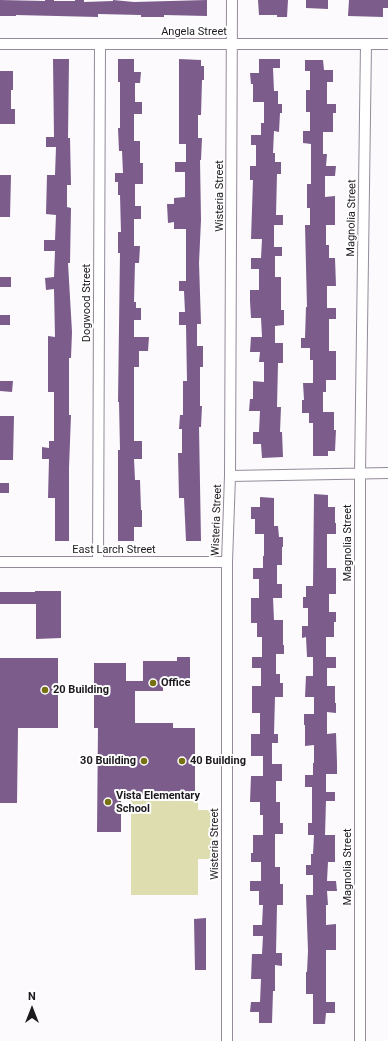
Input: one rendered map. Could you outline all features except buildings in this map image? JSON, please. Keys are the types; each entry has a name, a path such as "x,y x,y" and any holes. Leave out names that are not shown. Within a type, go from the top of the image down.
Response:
{"street":[{"name":"Wisteria Street","path":"227,1041 227,562 230,476 232,0"},
{"name":"Angela Street","path":"0,44 388,44"},
{"name":"Dogwood Street","path":"98,562 100,44"},
{"name":"Magnolia Street","path":"360,1041 360,473 366,44"},
{"path":"230,476 388,473"},
{"name":"East Larch Street","path":"0,562 227,562"}],"green space":[{"path":"131,797 198,797 198,810 213,810 212,859 198,859 198,895 131,895"}],"place":[{"name":"Office","path":"153,683"},
{"name":"20 Building","path":"45,690"},
{"name":"30 Building","path":"144,761"},
{"name":"40 Building","path":"182,761"},
{"name":"Vista Elementary School","path":"108,802"}]}
